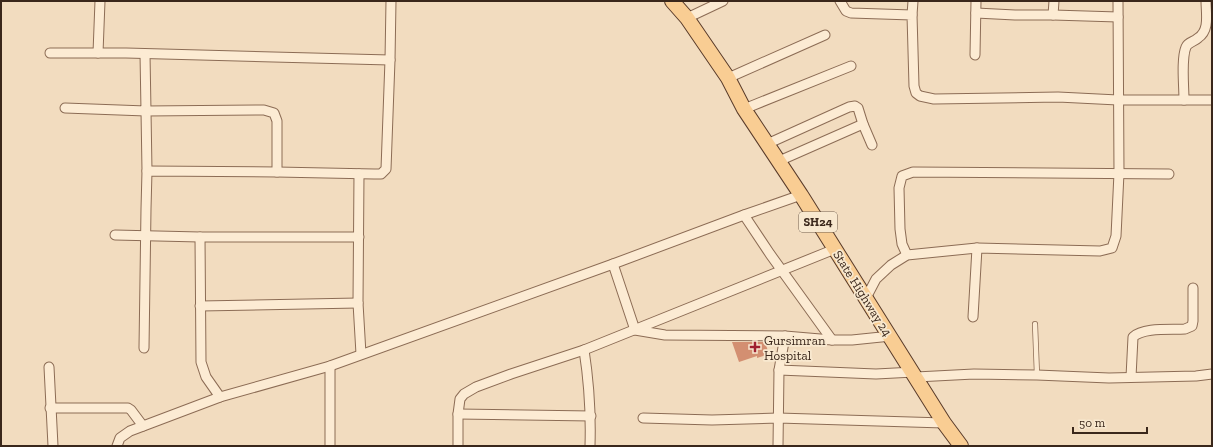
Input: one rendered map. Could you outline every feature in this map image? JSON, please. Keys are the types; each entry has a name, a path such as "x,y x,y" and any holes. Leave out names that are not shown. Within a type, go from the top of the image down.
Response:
{"main road":[{"name":"State Highway 24","path":"672,1 687,18 728,78 744,109 766,144 779,161 891,336 944,423 961,446"}],"street":[{"path":"98,53 100,1"},
{"path":"148,171 381,174 386,169 391,1"},
{"path":"687,18 723,1"},
{"path":"840,1 846,11 851,13 912,15"},
{"path":"913,1 914,86 916,93 920,96 934,99 1058,97 1118,100 1212,100"},
{"path":"975,55 976,1"},
{"path":"1053,15 1054,1"},
{"path":"866,298 876,278 891,265 907,255 977,248 1100,251 1112,248 1116,236 1119,173 1118,1"},
{"path":"1184,100 1184,58 1186,49 1188,44 1198,39 1207,28 1206,1"},
{"path":"976,13 1118,17"},
{"path":"728,78 825,35"},
{"path":"50,53 390,60"},
{"path":"144,348 145,236 148,171 145,54"},
{"path":"744,109 851,66"},
{"path":"766,144 849,107 855,106 858,108 872,145"},
{"path":"65,108 264,110 274,113 277,121 278,172"},
{"path":"779,161 863,124"},
{"path":"907,255 902,244 899,188 902,176 913,172 1170,174"},
{"path":"359,174 358,303 361,354"},
{"path":"117,446 120,438 130,431 220,397 330,366 613,264 744,214 801,195"},
{"path":"744,214 770,254 832,340"},
{"path":"115,235 200,237 359,237"},
{"path":"200,237 201,362 206,377 220,397"},
{"path":"973,317 977,248"},
{"path":"458,446 458,414 460,398 464,394 511,374 584,350 835,249"},
{"path":"613,264 635,330"},
{"path":"1132,377 1133,337 1144,331 1185,329 1192,326 1193,288"},
{"path":"200,306 358,303"},
{"path":"635,330 665,335 785,336 832,340 852,340 891,336"},
{"path":"778,446 779,370 785,336"},
{"path":"584,350 589,379 591,416 590,446"},
{"path":"330,366 330,446"},
{"path":"49,367 53,446"},
{"path":"779,370 915,375 974,374 1109,378 1196,376 1212,374"},
{"path":"50,408 128,408 132,410 143,426"},
{"path":"458,414 591,416"},
{"path":"643,418 712,420 778,418 944,423"}],"lane":[{"path":"1036,324 1037,375"}],"building":[{"path":"732,342 765,342 769,354 739,362"}],"place":[{"name":"Gursimran Hospital","path":"755,347"}]}
